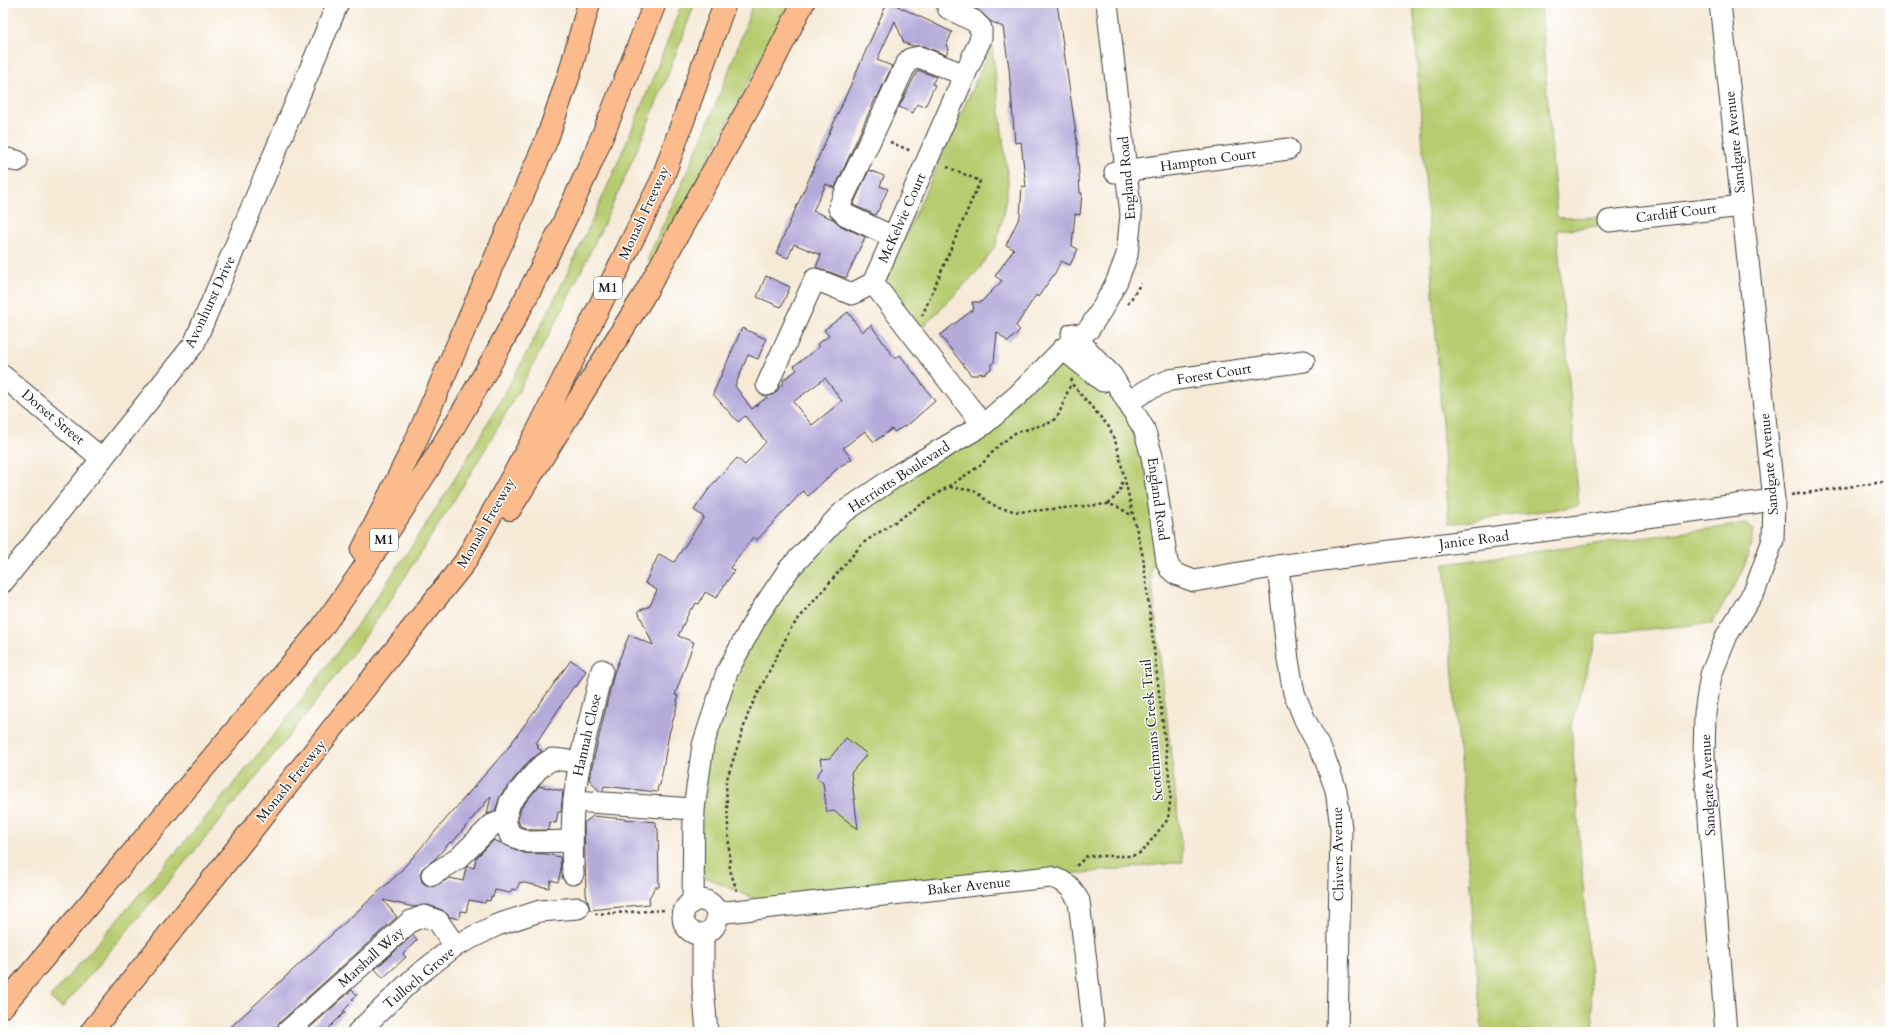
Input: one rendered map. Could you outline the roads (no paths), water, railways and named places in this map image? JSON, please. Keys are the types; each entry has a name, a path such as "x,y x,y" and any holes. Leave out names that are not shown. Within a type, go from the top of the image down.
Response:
{"highway":[{"path":"321,630 368,540 414,445 513,220 547,139 570,72 589,3"},
{"name":"M1","path":"3,1006 321,630 368,564 406,506 490,365 524,302 587,172 655,3"},
{"name":"Monash Freeway","path":"91,1032 465,562 537,432 662,180 725,3"},
{"path":"465,562 512,506 643,297 767,74 803,3"}],"street":[{"name":"Avonhurst Drive","path":"3,582 194,344 338,3"},
{"name":"McKelvie Court","path":"873,283 981,38 981,28 974,21 948,8 950,3"},
{"name":"England Road","path":"1095,3 1104,32 1121,171 1131,215 1112,278 1071,341 1128,402 1141,421 1150,446 1167,562 1170,569 1176,574"},
{"name":"England Road","path":"1104,32 1107,3"},
{"name":"Sandgate Avenue","path":"1720,3 1742,206 1783,498 1773,540 1755,590 1727,636 1711,676 1706,713 1704,756 1726,1032"},
{"path":"893,237 846,215 839,208 904,66 910,59 920,57 965,75"},
{"name":"Hampton Court","path":"1121,171 1288,149"},
{"name":"Cardiff Court","path":"1609,221 1742,206"},
{"path":"767,385 815,280 852,294 873,283 983,425"},
{"name":"Herriotts Boulevard","path":"693,900 694,809 703,744 727,672 756,618 790,569 842,514 899,474 983,425 1018,395 1071,341"},
{"name":"Forest Court","path":"1128,402 1149,389 1170,380 1304,361"},
{"name":"Dorset Street","path":"3,376 102,459"},
{"name":"Janice Road","path":"1176,574 1194,581 1278,566 1783,498"},
{"name":"Chivers Avenue","path":"1278,566 1288,660 1294,693 1305,720 1324,756 1336,790 1341,828 1337,1032"},
{"name":"Hannah Close","path":"574,874 572,841 574,801 580,762 602,670"},
{"path":"572,841 528,842 510,835 504,820 510,802 539,768 552,759 580,762"},
{"path":"574,801 694,809"},
{"path":"432,875 459,858 492,825 504,820"},
{"name":"Baker Avenue","path":"717,913 1050,877 1063,881 1069,885 1079,901 1094,1032"},
{"path":"693,900 708,901 712,904 717,913 716,924 712,929 703,934 692,932 684,924 682,913 684,908 693,900"},
{"name":"Tulloch Grove","path":"358,1032 414,978 455,946 497,925 540,911 578,908"},
{"name":"Marshall Way","path":"287,1032 411,921 424,916 438,921 455,946"},
{"path":"703,934 703,988 707,1032"}]}
